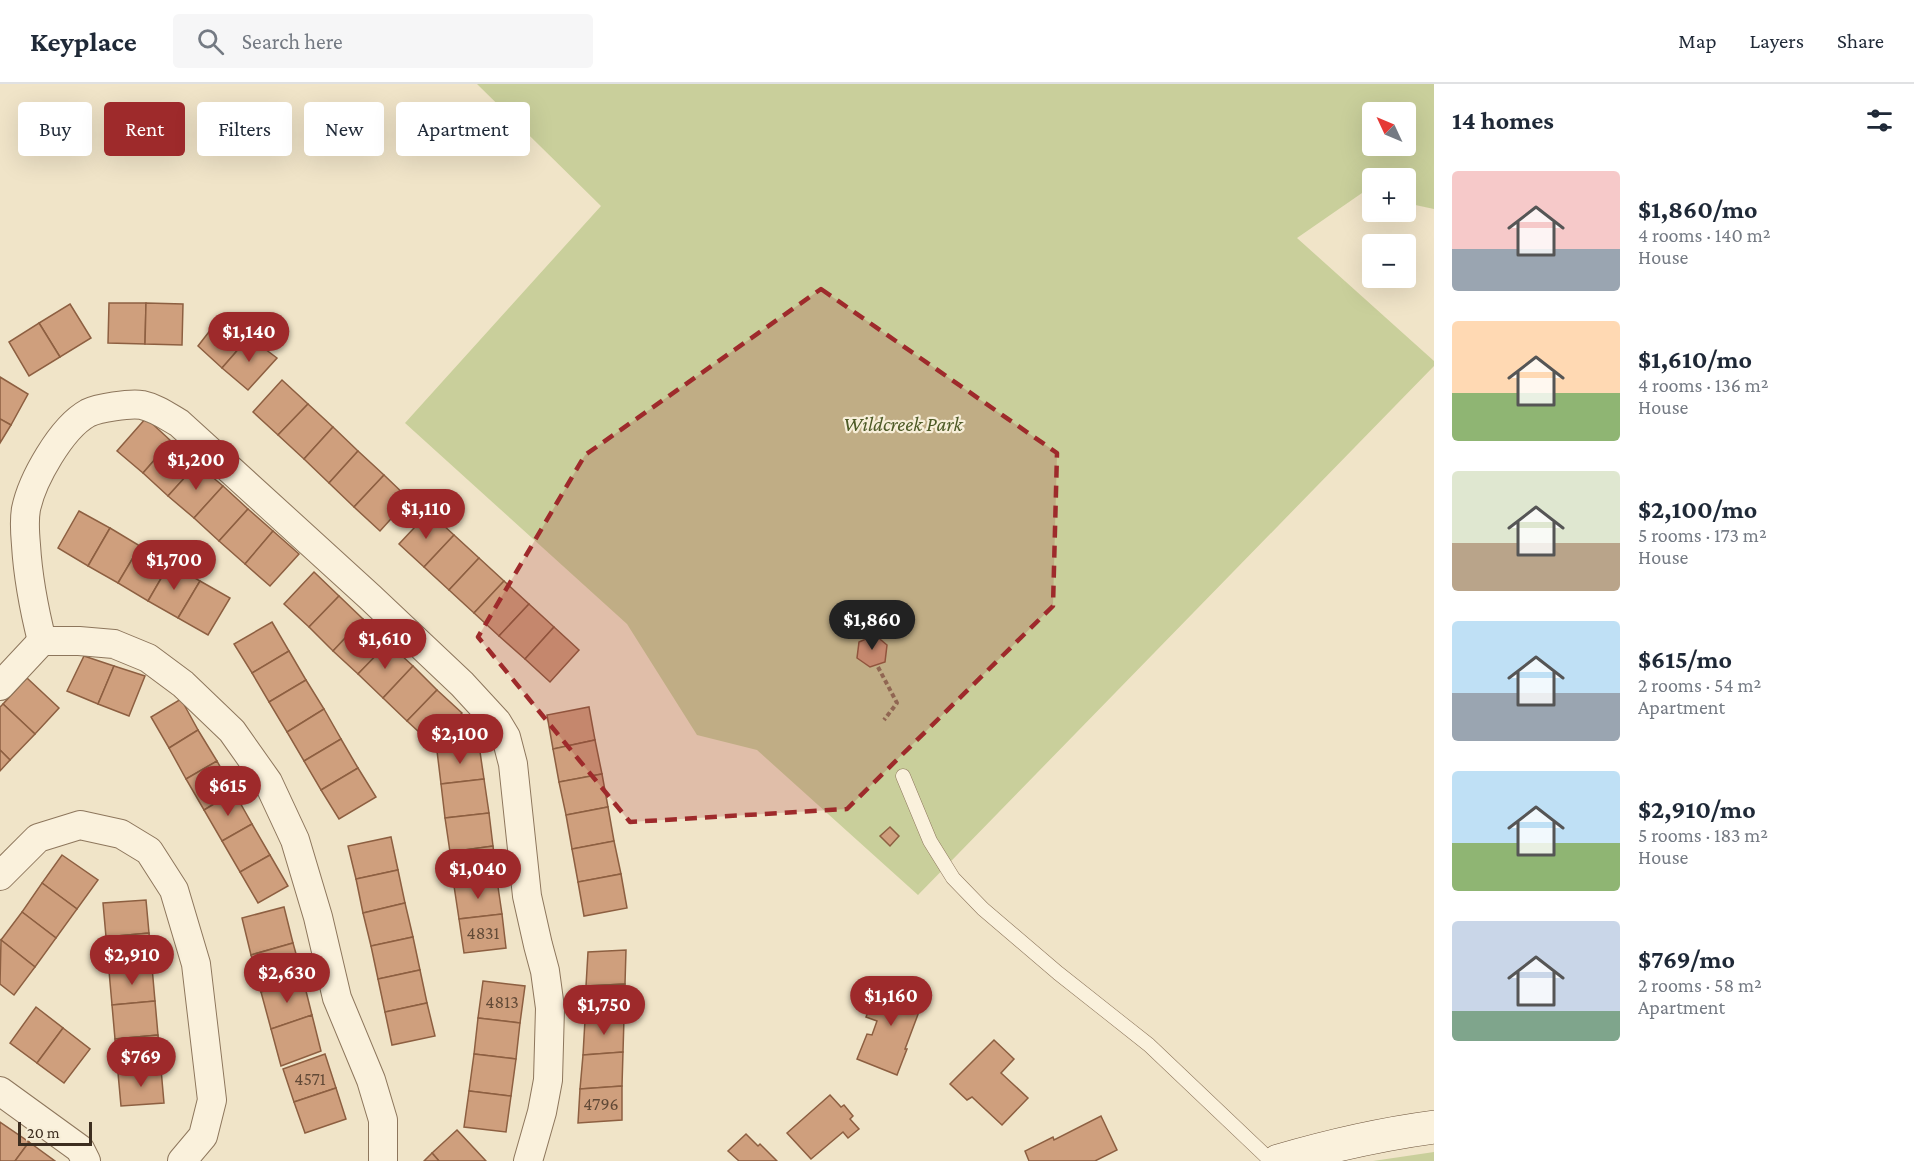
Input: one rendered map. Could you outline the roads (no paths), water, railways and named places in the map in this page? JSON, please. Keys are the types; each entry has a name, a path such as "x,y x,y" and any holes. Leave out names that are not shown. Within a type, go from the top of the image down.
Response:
{"main road":[{"path":"1278,1161 1320,1148 1434,1127"}],"street":[{"path":"42,641 28,576 25,537 26,510 35,482 55,446 72,426 88,413 108,408 139,405 155,409 179,423 212,451 462,684 497,722 506,737 513,764 527,896 549,990 548,1080 542,1112 528,1161"},
{"path":"0,686 42,641 114,644 148,658 183,684 232,731 268,782 295,840 318,917 337,998 371,1080 383,1120 383,1161"},
{"path":"0,876 38,838 80,825 121,834 148,850 174,890 196,964 212,1100 203,1136 182,1161"},
{"path":"0,1091 80,1149 86,1161"}],"lane":[{"path":"903,776 930,842 953,878 983,909 1149,1045 1271,1161"}],"park label":[{"name":"Wildcreek Park","path":"903,424"}]}
